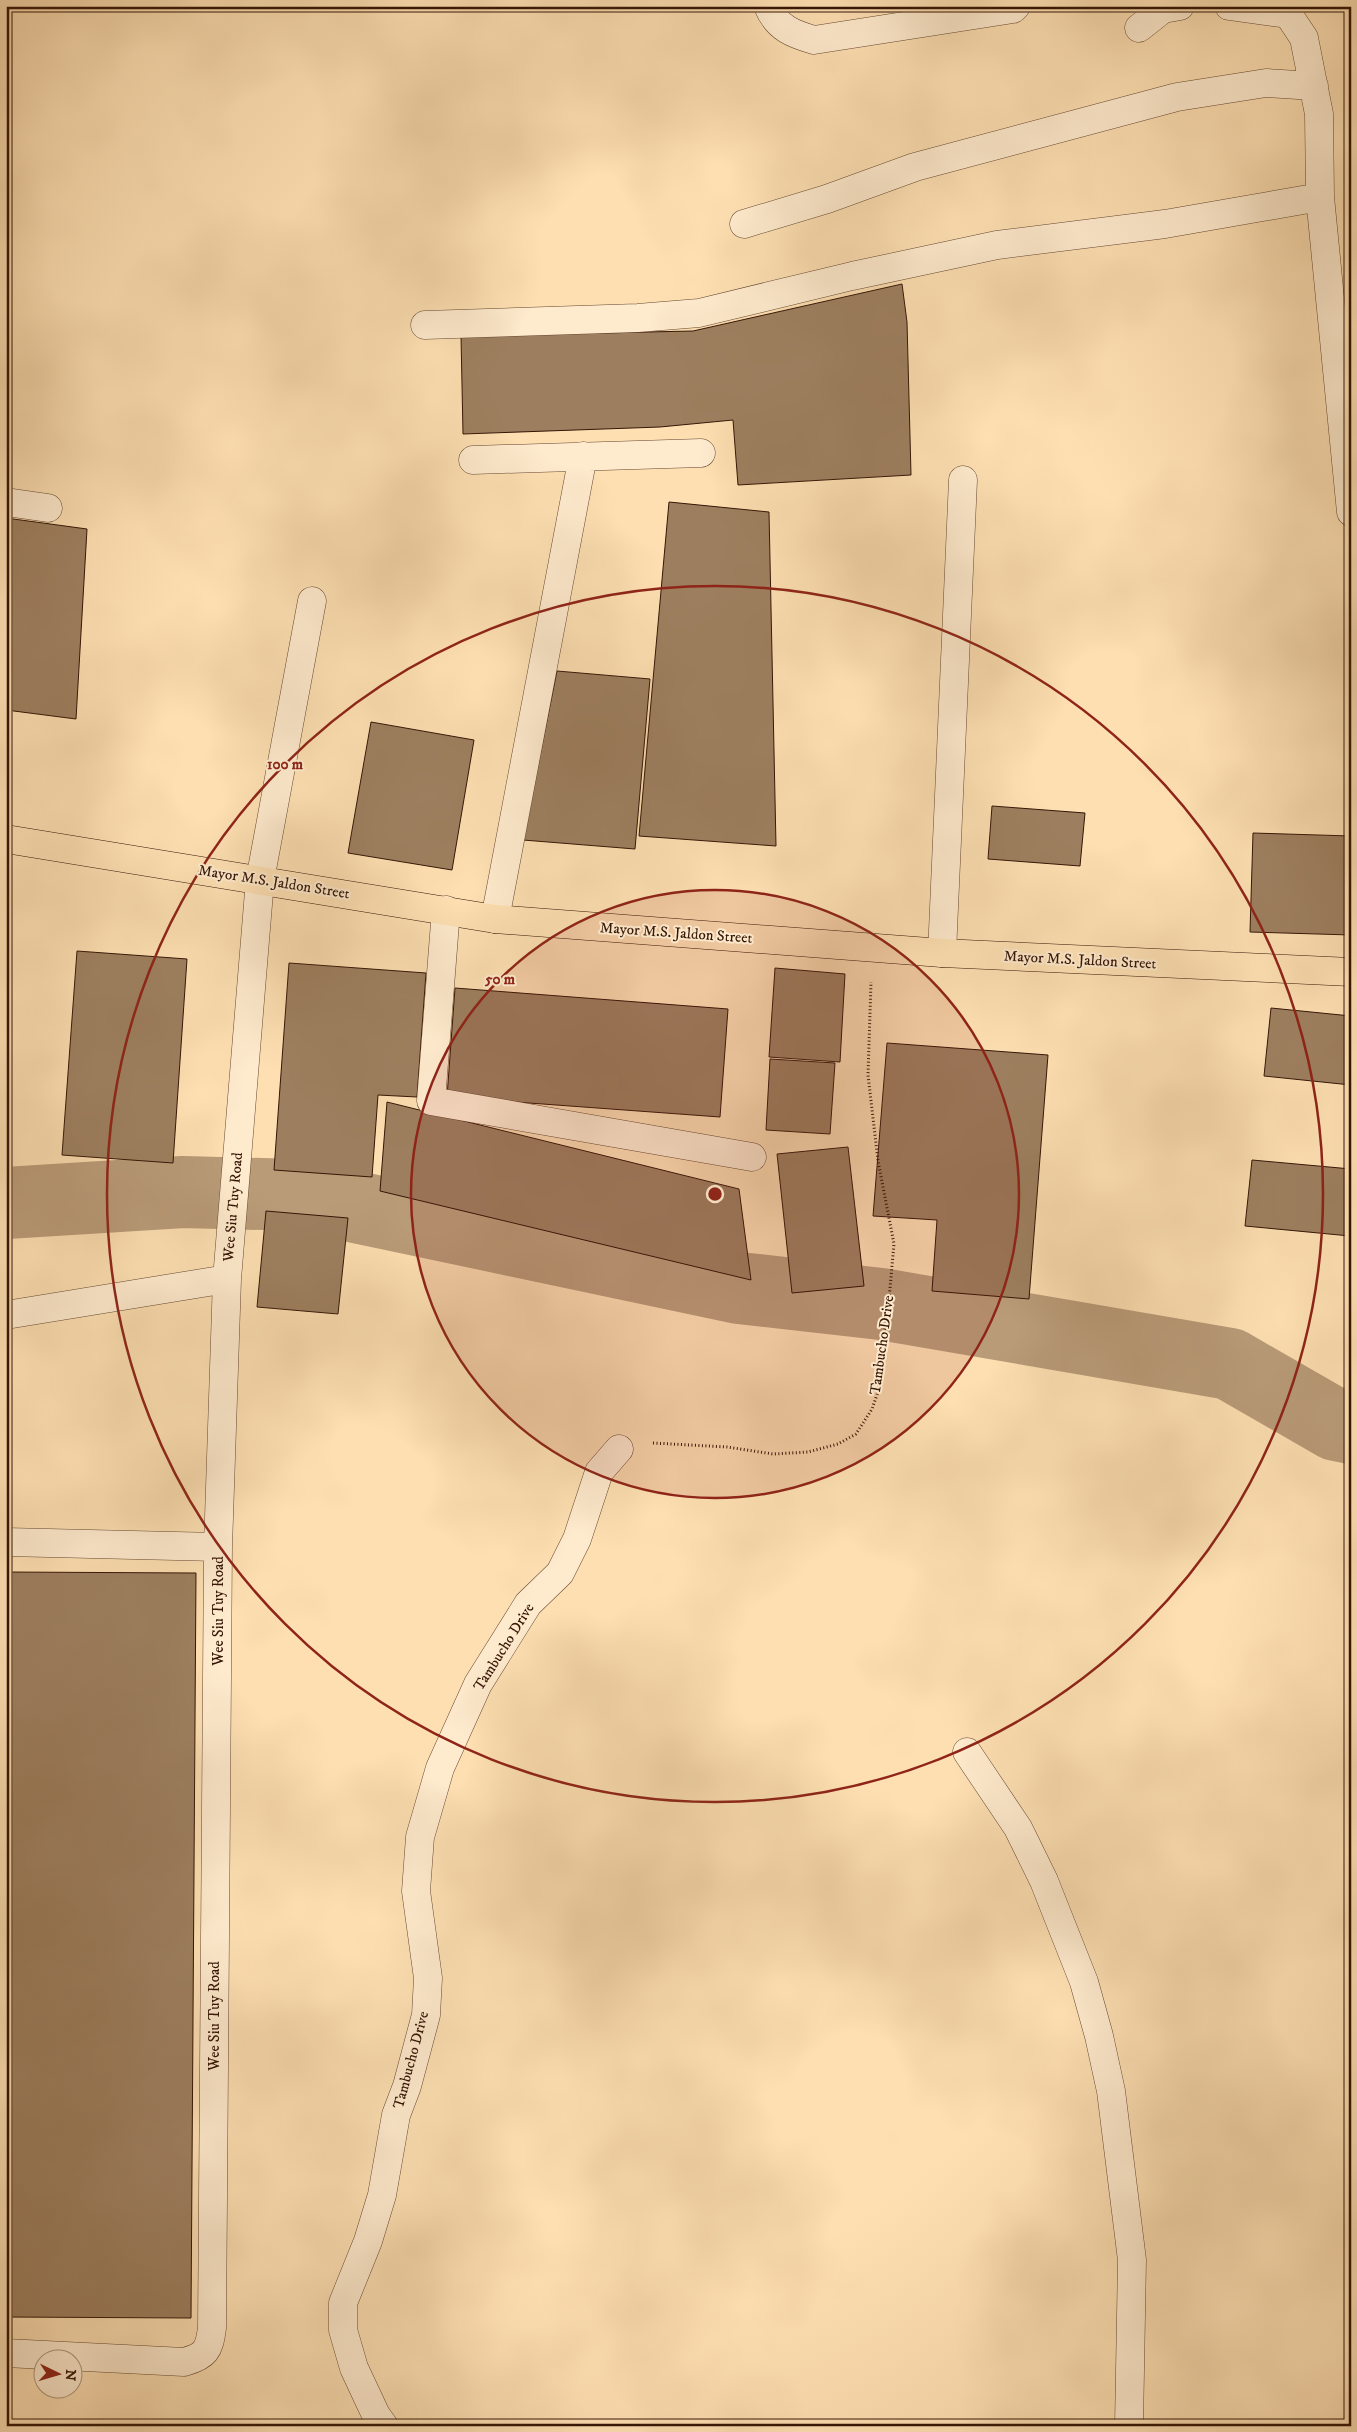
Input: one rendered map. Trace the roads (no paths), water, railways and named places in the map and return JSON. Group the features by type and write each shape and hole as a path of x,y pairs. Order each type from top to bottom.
{"main road":[{"name":"Mayor M.S. Jaldon Street","path":"6,839 494,919 942,953 1351,972"}],"street":[{"path":"768,6 776,22 791,33 814,40 1016,6"},
{"path":"1139,28 1162,10 1180,6"},
{"path":"1229,6 1288,14 1304,38 1319,114 1320,197 1351,512"},
{"path":"744,224 836,196 914,167 1177,97 1266,83 1314,86"},
{"path":"425,325 638,318 699,313 852,276 998,245 1165,224 1320,197"},
{"path":"473,460 701,452"},
{"path":"494,919 583,456"},
{"path":"942,953 963,480"},
{"path":"6,502 48,508"},
{"name":"Wee Siu Tuy Road","path":"6,2353 184,2362 200,2358 210,2344 212,2318 218,1547 227,1279 260,880 312,601"},
{"path":"446,910 431,1101 752,1157"},
{"path":"6,1315 227,1279"},
{"name":"Tambucho Drive","path":"384,2426 376,2416 354,2368 343,2330 343,2303 368,2241 379,2204 396,2115 407,2086 426,2015 428,1978 416,1891 420,1837 440,1768 478,1684 528,1604 560,1573 577,1539 599,1472 619,1450"},
{"path":"6,1542 218,1547"},
{"path":"967,1752 1018,1828 1044,1880 1084,1982 1099,2036 1112,2100 1132,2260 1130,2426"}],"waterway":[{"path":"6,1203 183,1192 299,1195 739,1288 881,1304 1230,1364 1336,1425 1351,1428"}]}
